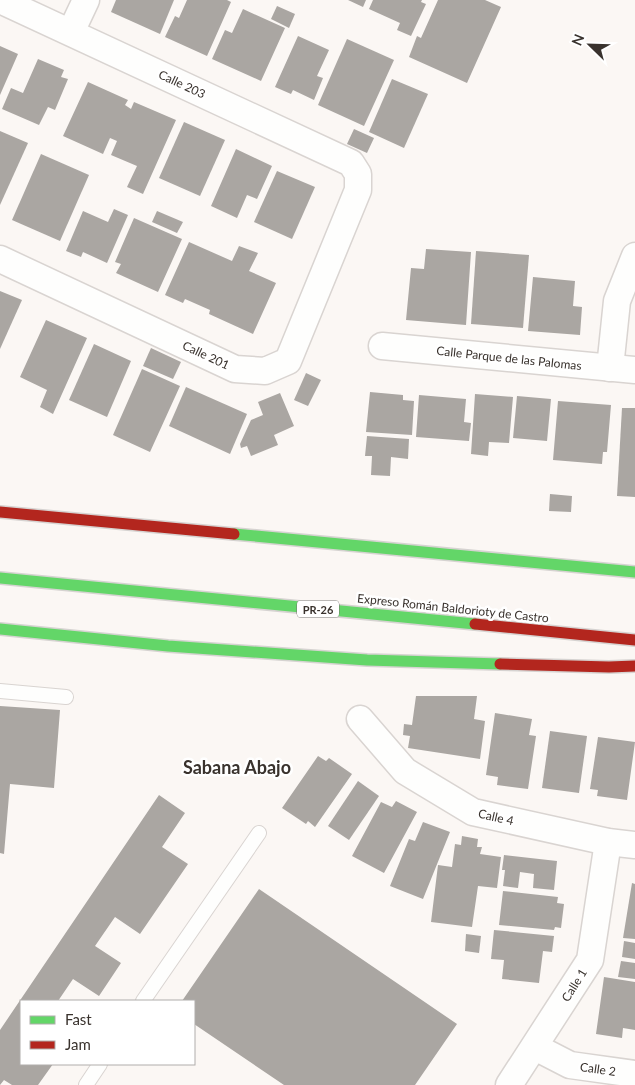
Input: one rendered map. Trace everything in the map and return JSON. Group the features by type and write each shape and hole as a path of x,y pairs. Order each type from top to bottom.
{"highway":[{"path":"0,501 43,517"},
{"path":"0,512 635,572"},
{"name":"Expreso Román Baldorioty de Castro","path":"0,578 635,640"},
{"path":"0,629 168,646 367,660 609,667 635,666"}],"street":[{"name":"Calle 203","path":"0,0 351,163 358,174"},
{"path":"71,32 86,0"},
{"name":"Calle 201","path":"0,259 236,369 264,371 288,361 358,190 358,174"},
{"path":"622,369 617,302 635,256"},
{"name":"Calle Parque de las Palomas","path":"382,346 622,369"},
{"name":"Calle 4","path":"360,718 405,771 473,812 608,842 635,845"},
{"name":"Calle 1","path":"509,1085 590,960 608,842"},
{"name":"Calle 2","path":"535,1047 570,1065 635,1074"}],"lane":[{"path":"0,691 66,697"},
{"path":"144,1000 259,833"},
{"path":"86,1085 99,1065"}],"building":[{"path":"116,0 174,0 160,34 111,12"},
{"path":"187,0 227,0 231,2 207,56 165,37 175,16 179,18"},
{"path":"348,0 366,0 363,7"},
{"path":"373,0 422,0 421,2 426,4 411,36 397,30 400,23 369,9"},
{"path":"438,0 485,0 501,7 467,83 409,57 417,36 421,38"},
{"path":"277,6 295,14 289,28 271,19"},
{"path":"243,9 285,28 261,81 212,59 225,30 232,33"},
{"path":"298,36 329,50 317,76 323,78 314,100 293,90 291,94 275,87"},
{"path":"347,39 394,60 364,126 318,105"},
{"path":"0,46 18,54 0,95"},
{"path":"38,59 64,70 61,77 68,79 55,110 48,107 39,125 2,109 11,88 23,93"},
{"path":"392,79 428,94 404,148 369,132"},
{"path":"88,82 128,100 125,105 131,109 134,102 176,120 143,194 127,187 137,166 111,155 117,141 110,138 103,154 63,136"},
{"path":"184,122 225,140 200,196 159,178"},
{"path":"354,129 374,138 367,153 347,144"},
{"path":"0,131 28,143 0,205"},
{"path":"236,149 272,166 257,199 247,195 237,218 211,206"},
{"path":"41,154 89,175 60,241 12,220"},
{"path":"277,171 315,187 292,239 254,222"},
{"path":"114,209 128,215 107,263 83,252 81,257 66,251 83,211 108,222"},
{"path":"157,211 183,222 177,233 152,222"},
{"path":"134,218 182,239 158,292 116,273 121,264 115,262"},
{"path":"189,242 232,261 239,246 258,253 249,271 276,283 253,334 209,314 210,310 185,299 183,303 165,295"},
{"path":"426,249 471,252 466,325 406,320 411,268 424,269"},
{"path":"476,251 529,255 523,328 471,324"},
{"path":"533,277 575,281 573,306 582,307 580,335 528,331"},
{"path":"0,291 22,300 0,349"},
{"path":"46,320 87,338 53,414 40,407 47,390 20,377"},
{"path":"94,344 131,361 107,417 69,400"},
{"path":"151,348 181,362 173,379 143,366"},
{"path":"142,369 180,386 150,452 113,435"},
{"path":"306,373 321,380 308,406 294,400"},
{"path":"186,387 247,414 230,454 169,426"},
{"path":"370,392 403,395 403,400 414,401 412,435 366,432"},
{"path":"280,393 294,426 274,435 278,445 251,456 247,446 241,448 240,444 251,420 263,415 258,402"},
{"path":"475,394 513,397 509,443 489,442 488,456 471,454"},
{"path":"419,395 466,399 464,422 471,423 469,441 416,437"},
{"path":"517,396 551,399 547,441 513,438"},
{"path":"558,401 611,405 607,452 603,452 602,464 553,460"},
{"path":"622,408 635,408 635,497 617,496"},
{"path":"367,436 409,439 408,459 391,457 390,476 371,475 372,456 365,456"},
{"path":"550,494 572,496 571,512 549,511"},
{"path":"416,696 477,696 474,719 485,721 480,759 408,748 410,736 403,735 404,724 412,725"},
{"path":"0,706 60,710 54,788 10,784 4,854 0,853"},
{"path":"495,713 532,719 529,735 536,736 528,789 497,785 498,777 486,775"},
{"path":"550,731 587,736 579,793 542,788"},
{"path":"598,737 635,742 627,800 597,796 598,790 590,789"},
{"path":"318,756 326,761 329,758 352,774 315,827 308,821 306,824 282,808"},
{"path":"358,781 379,796 349,840 328,826"},
{"path":"159,795 185,813 162,847 188,864 140,934 115,917 95,946 121,963 99,996 73,979 59,1000 20,1000"},
{"path":"396,801 417,812 384,873 352,856 381,802 392,807"},
{"path":"423,822 450,832 423,899 390,886 409,839 415,841"},
{"path":"462,836 478,839 477,847 482,847 480,854 501,857 497,888 478,886 472,927 431,922 438,865 452,867 455,844 461,845"},
{"path":"504,855 557,861 554,890 533,888 534,874 520,872 518,888 503,886 505,870 502,870"},
{"path":"632,883 635,884 635,939 623,938"},
{"path":"259,889 457,1024 415,1085 284,1085 195,1025 195,1000 183,1000"},
{"path":"503,891 558,897 557,903 564,904 561,928 555,927 554,930 499,925"},
{"path":"494,930 554,936 552,952 543,951 539,983 502,979 504,960 491,959"},
{"path":"466,934 481,936 479,953 465,951"},
{"path":"624,941 635,943 635,959 622,957"},
{"path":"621,961 635,963 635,979 618,977"},
{"path":"604,977 635,982 635,1030 623,1028 622,1038 596,1034"},
{"path":"20,1000 20,1065 52,1065 38,1085 12,1085 4,1080 0,1085 0,1030"}],"traffic: fast":[{"path":"234,534 635,572"},
{"path":"0,578 475,624"},
{"path":"0,629 168,646 367,660 500,664"}],"traffic: jam":[{"path":"0,512 234,534"},
{"path":"475,624 635,640"},
{"path":"500,664 635,666"}],"district":[{"name":"Sabana Abajo","path":"237,767"}]}
